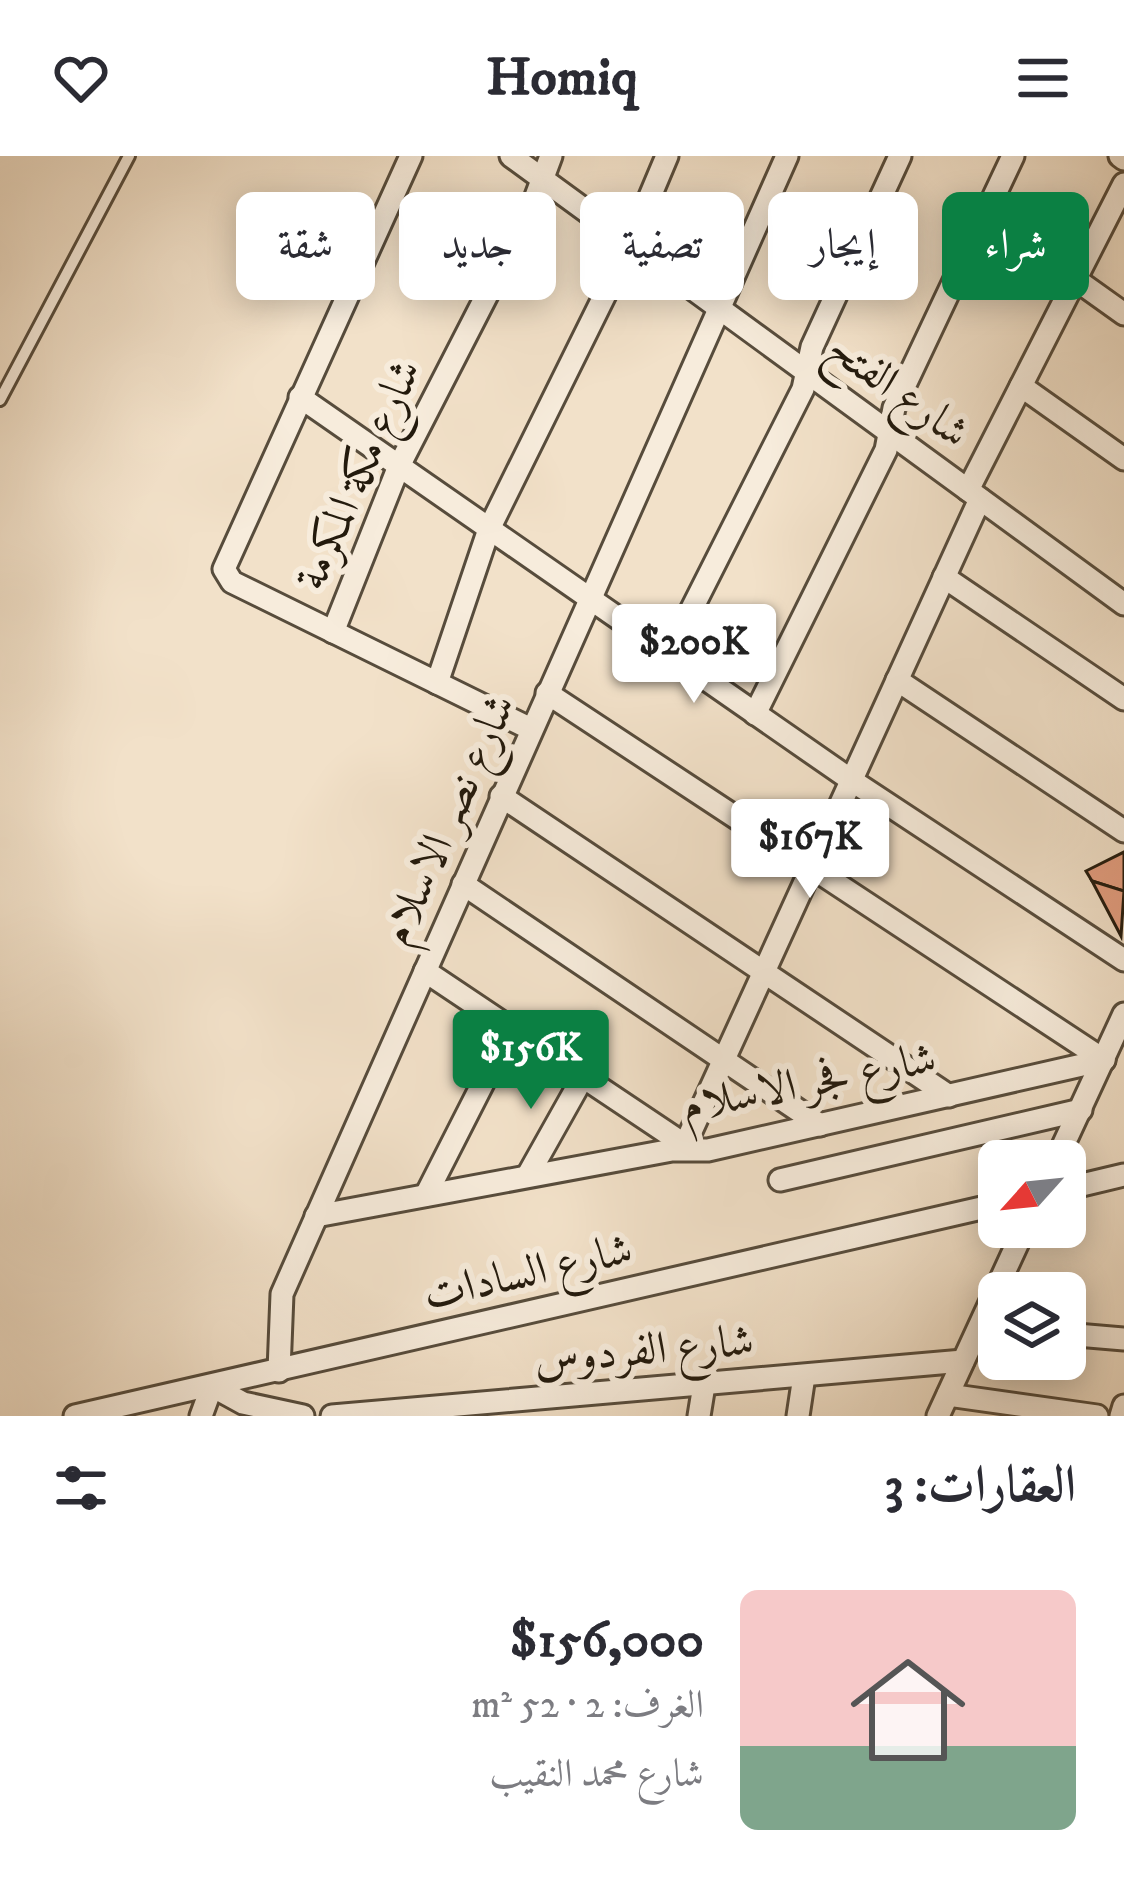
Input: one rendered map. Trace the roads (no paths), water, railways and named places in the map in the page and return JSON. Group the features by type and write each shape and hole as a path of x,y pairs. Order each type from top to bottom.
{"street":[{"path":"411,156 224,569 232,582 531,730"},
{"name":"شارع الفتح","path":"511,156 580,207"},
{"name":"شارع مكة المكرمة","path":"333,632 399,466 544,180 550,156"},
{"path":"652,192 667,156"},
{"name":"شارع نصر الاسلام","path":"279,1371 280,1300 717,307 788,156"},
{"path":"669,654 808,373 812,346 900,156"},
{"path":"755,714 886,450 894,408 1013,156"},
{"path":"1089,252 1124,184"},
{"path":"1089,289 1124,314"},
{"path":"437,683 489,529 602,300"},
{"name":"شارع الفتح","path":"707,300 1124,604"},
{"path":"424,971 684,1147 944,577 1021,386 1064,300"},
{"path":"1021,386 1124,459"},
{"path":"300,397 850,780 1124,960"},
{"path":"944,577 1124,699"},
{"path":"897,680 1124,831"},
{"path":"548,692 1110,1064"},
{"path":"501,796 949,1096"},
{"path":"463,884 820,1125"},
{"path":"1066,1140 1110,1064 1124,1014"},
{"path":"426,1195 511,1028"},
{"name":"شارع فجر الاسلام","path":"316,1216 684,1147 707,1150 1110,1064"},
{"path":"528,1174 583,1077"},
{"path":"780,1180 1081,1110"},
{"path":"1086,1184 1124,1175"},
{"name":"شارع السادات","path":"75,1416 113,1412 978,1209"},
{"path":"1086,1336 1124,1339"},
{"path":"978,1342 963,1361 943,1405 1097,1416"},
{"name":"شارع الفردوس","path":"332,1416 550,1407 704,1385 963,1361"},
{"path":"798,1416 804,1376"},
{"path":"699,1416 704,1385"},
{"path":"201,1416 212,1386 243,1403 303,1416"},
{"path":"1121,1416 1124,1406"}],"lane":[{"path":"0,400 129,156"}]}
